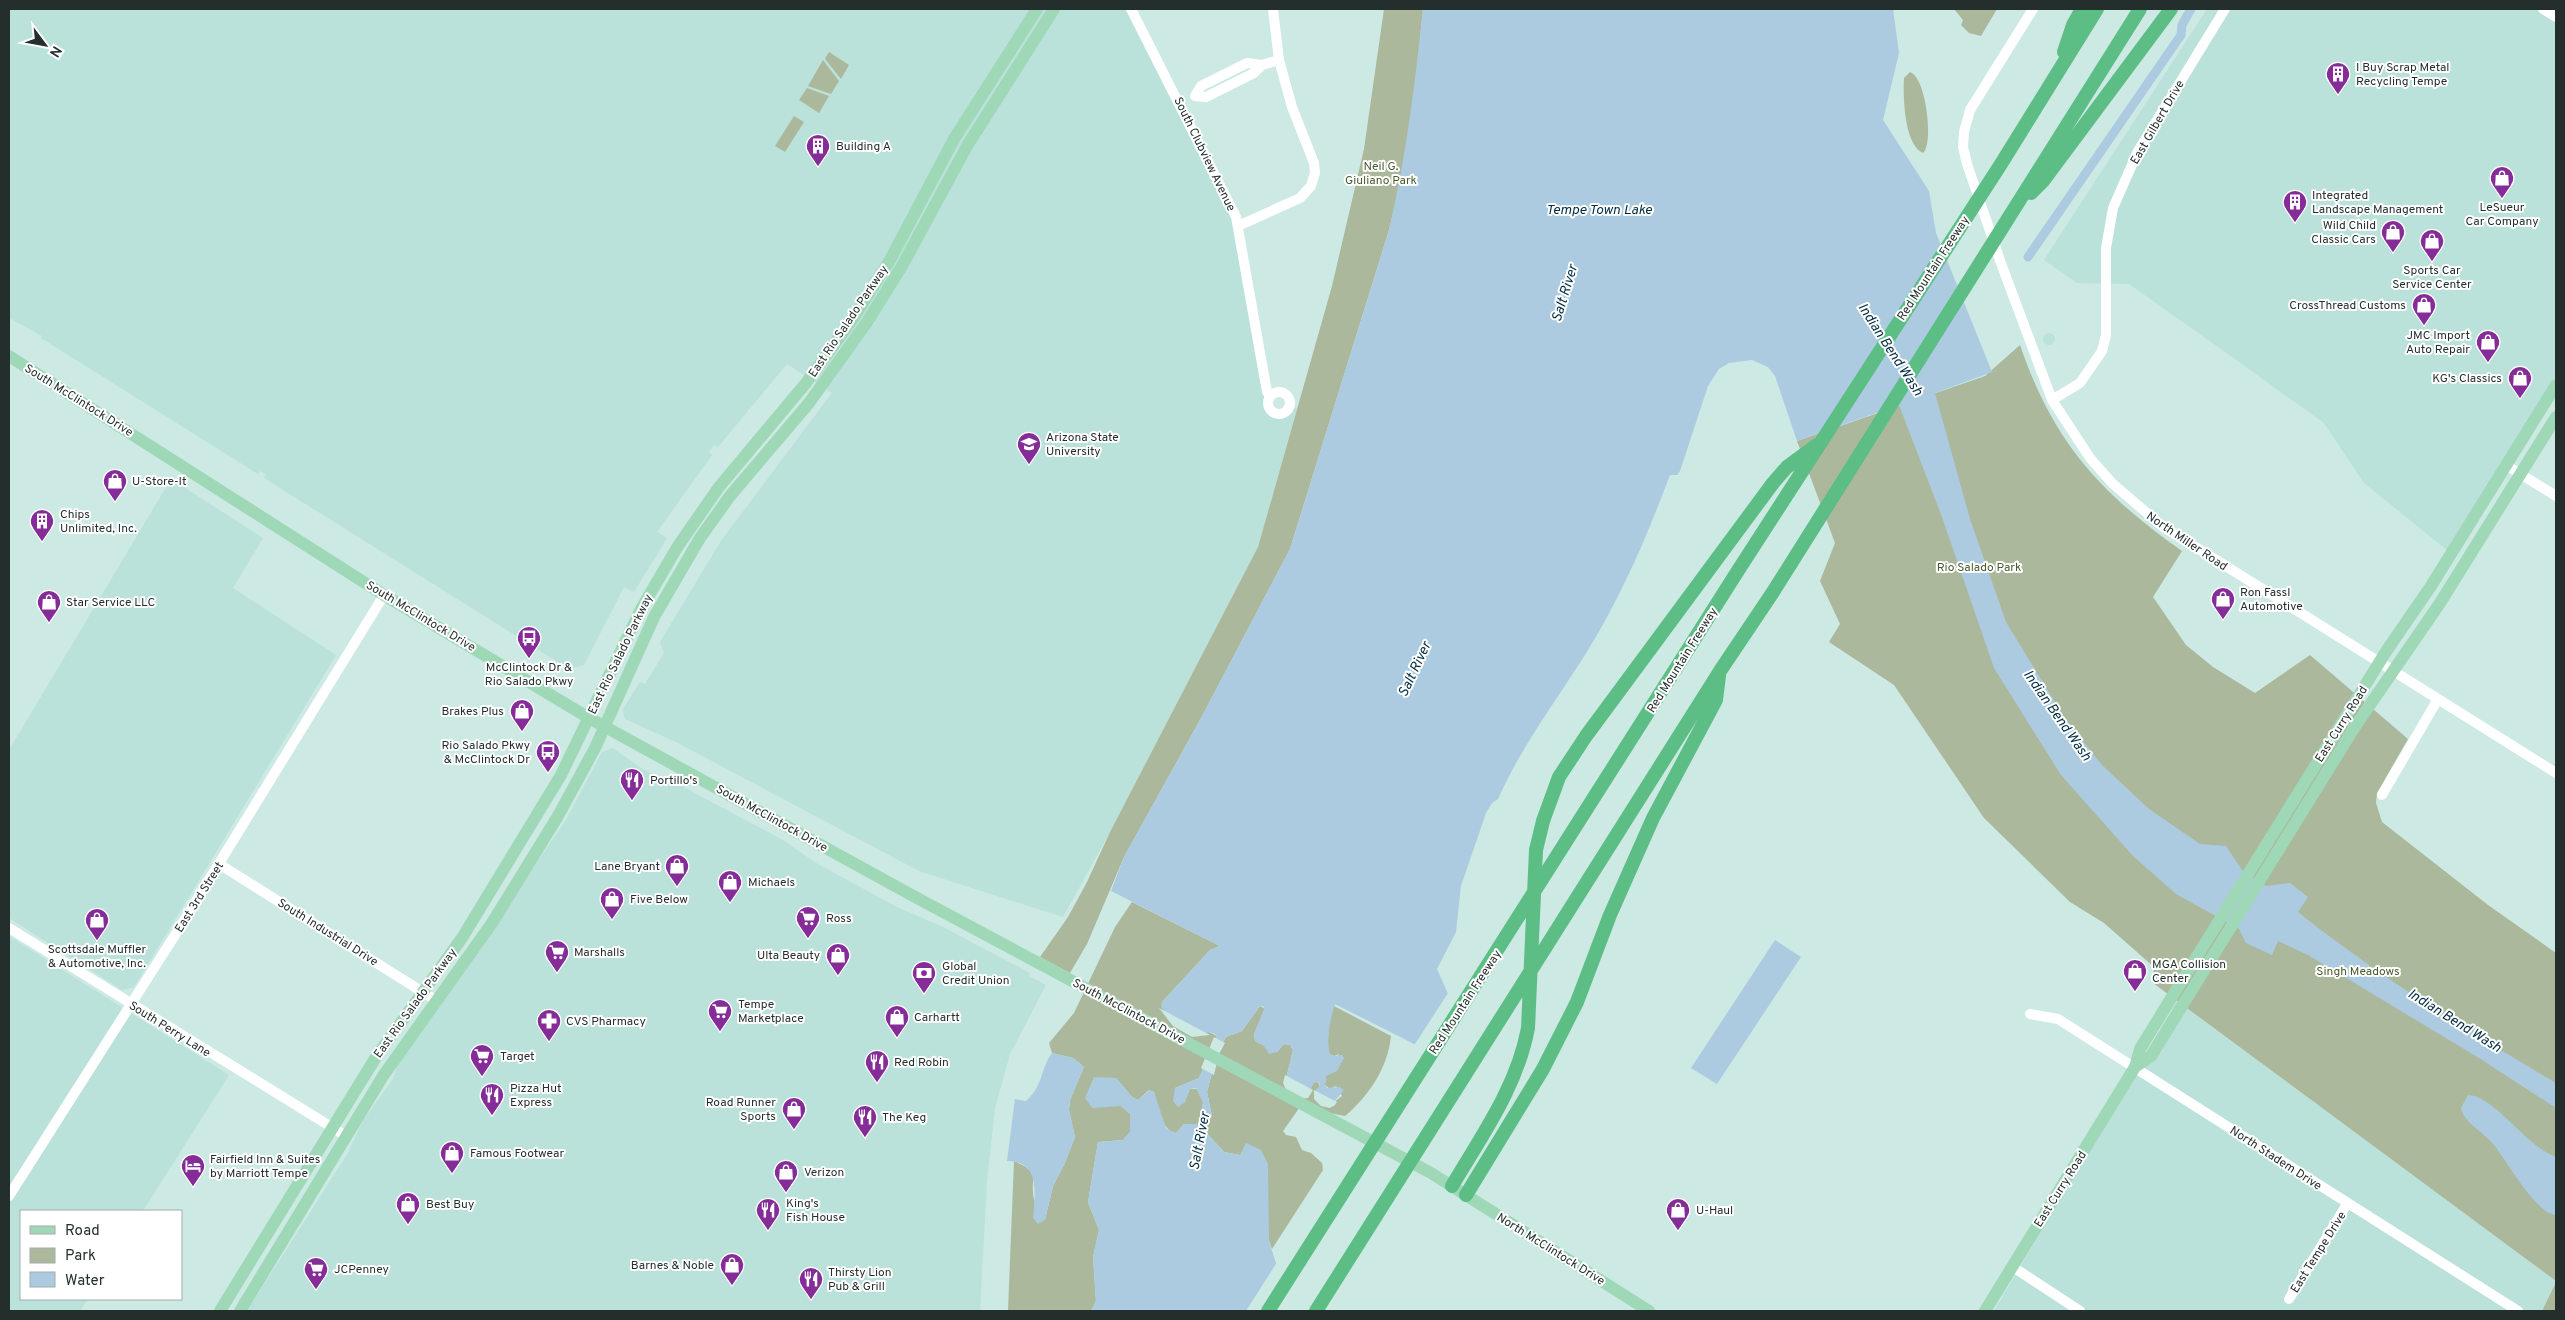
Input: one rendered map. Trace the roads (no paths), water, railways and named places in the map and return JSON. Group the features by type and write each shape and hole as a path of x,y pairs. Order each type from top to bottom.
{"highway":[{"path":"2058,70 2072,25 2082,9"},
{"name":"Red Mountain Freeway","path":"1268,1311 1794,485 2001,164 2097,9"},
{"path":"1316,1311 2140,9"},
{"path":"2012,213 2043,181 2171,9"},
{"path":"1452,1186 1511,1086 1524,1053 1528,1028 1536,850 1543,821 1560,777 1586,736 1787,467 1824,440"},
{"path":"1466,1195 1543,1069 1577,1002 1610,915 1653,818 1716,700 1720,671"}],"main road":[{"name":"East Rio Salado Parkway","path":"220,1311 376,1057 421,992 462,938 562,776 641,608 678,546 719,487 806,383 854,317 890,260 954,139 1037,9"},
{"name":"East Rio Salado Parkway","path":"240,1311 383,1076 492,923 558,816 605,726 654,617 696,546 730,496 809,403 867,322 902,266 966,146 1054,9"},
{"name":"South McClintock Drive","path":"9,356 384,595 589,718 1452,1186"},
{"name":"East Curry Road","path":"2258,871 2379,663 2556,385"},
{"name":"East Curry Road","path":"1985,1311 2135,1067 2140,1049 2354,728 2440,603 2556,417"},
{"name":"North McClintock Drive","path":"1452,1186 1649,1311"}],"street":[{"name":"South Clubview Avenue","path":"1131,9 1238,226 1267,392 1270,396"},
{"path":"1238,226 1300,198 1309,190 1315,177 1314,163 1292,107 1279,60 1273,9"},
{"name":"North Miller Road","path":"2033,9 1970,110 1965,122 1963,146 2002,266 2052,400 2090,458 2141,510 2200,552 2556,774"},
{"name":"East Gilbert Drive","path":"2052,400 2080,383 2102,351 2106,335 2106,248 2113,208 2138,151 2225,9"},
{"path":"2543,9 2556,17"},
{"path":"1179,104 1196,96 1206,97 1254,73 1262,65 1279,60"},
{"path":"2506,465 2556,496"},
{"name":"East 3rd Street","path":"9,1196 219,864 384,595"},
{"path":"2382,795 2438,699"},
{"name":"South Industrial Drive","path":"219,864 437,1001"},
{"name":"South Perry Lane","path":"9,928 346,1136"},
{"name":"North Stadem Drive","path":"2030,1014 2058,1019 2518,1311"},
{"name":"East Tempe Drive","path":"2289,1299 2347,1204"},
{"path":"2013,1267 2080,1311"}],"water":[{"name":"Tempe Town Lake","path":"1423,9 1893,9 1899,53 1883,120 1929,191 1936,233 1992,372 1935,393 1970,519 2006,622 2064,717 2102,765 2149,809 2200,844 2226,846 2242,870 2266,886 2290,883 2308,897 2298,912 2328,936 2424,1002 2556,1083 2556,1108 2479,1058 2308,955 2278,941 2272,955 2246,943 2239,929 2176,894 2133,856 2061,775 1994,668 1942,517 1899,405 1797,441 1775,376 1768,367 1752,360 1729,363 1719,369 1708,386 1680,471 1677,475 1670,475 1643,543 1612,608 1588,650 1529,741 1498,799 1492,803 1486,813 1461,886 1456,932 1437,969 1449,996 1418,1046 1335,1004 1329,1029 1328,1042 1330,1054 1334,1056 1342,1055 1344,1058 1337,1071 1326,1076 1325,1085 1327,1088 1340,1087 1344,1090 1333,1103 1316,1098 1316,1090 1320,1086 1319,1082 1314,1083 1306,1097 1285,1083 1293,1050 1290,1045 1284,1044 1277,1052 1269,1054 1263,1045 1255,1041 1254,1034 1264,1009 1263,1006 1260,1006 1242,1031 1226,1037 1217,1053 1207,1092 1212,1116 1202,1128 1224,1152 1240,1155 1246,1143 1261,1150 1268,1164 1269,1241 1288,1301 1286,1311 1091,1311 1096,1301 1093,1257 1099,1230 1088,1202 1098,1142 1123,1140 1130,1132 1130,1114 1121,1106 1092,1108 1085,1098 1094,1077 1116,1078 1132,1097 1138,1100 1150,1090 1154,1092 1166,1128 1176,1133 1184,1124 1199,1124 1203,1103 1196,1088 1190,1089 1184,1103 1178,1107 1173,1101 1175,1088 1199,1078 1217,1036 1211,1033 1194,1034 1186,1031 1174,1022 1161,1007 1162,1002 1210,950 1220,946 1111,891 1124,857 1200,720 1290,549 1389,230 1409,120"},
{"path":"1775,940 1801,957 1717,1084 1691,1068"},
{"path":"1052,1053 1073,1058 1084,1067 1070,1100 1069,1110 1075,1137 1053,1186 1045,1220 1038,1224 1033,1218 1035,1190 1031,1173 1026,1167 1018,1163 1007,1161 1015,1099 1026,1101 1032,1095"},
{"path":"2468,1095 2478,1097 2489,1104 2533,1143 2556,1157 2556,1215 2548,1212 2531,1197 2494,1145 2466,1118 2461,1108"}],"waterway":[{"path":"2028,257 2181,35 2182,25 2191,9"}],"place":[{"name":"I Buy Scrap Metal Recycling Tempe","path":"2338,95"},
{"name":"Building A","path":"818,167"},
{"name":"LeSueur Car Company","path":"2502,199"},
{"name":"Integrated Landscape Management","path":"2295,223"},
{"name":"Wild Child Classic Cars","path":"2393,253"},
{"name":"Sports Car Service Center","path":"2432,262"},
{"name":"CrossThread Customs","path":"2424,326"},
{"name":"JMC Import Auto Repair","path":"2488,363"},
{"name":"KG's Classics","path":"2520,399"},
{"name":"Arizona State University","path":"1029,465"},
{"name":"U-Store-It","path":"115,502"},
{"name":"Chips Unlimited, Inc.","path":"42,542"},
{"name":"Ron Fassl Automotive","path":"2223,620"},
{"name":"Star Service LLC","path":"49,623"},
{"name":"McClintock Dr & Rio Salado Pkwy","path":"529,659"},
{"name":"Brakes Plus","path":"522,732"},
{"name":"Rio Salado Pkwy & McClintock Dr","path":"548,773"},
{"name":"Portillo's","path":"632,801"},
{"name":"Lane Bryant","path":"677,887"},
{"name":"Michaels","path":"730,903"},
{"name":"Five Below","path":"612,920"},
{"name":"Ross","path":"808,939"},
{"name":"Scottsdale Muffler & Automotive, Inc.","path":"97,941"},
{"name":"Marshalls","path":"557,973"},
{"name":"Ulta Beauty","path":"838,976"},
{"name":"MGA Collision Center","path":"2135,992"},
{"name":"Global Credit Union","path":"924,994"},
{"name":"Tempe Marketplace","path":"720,1032"},
{"name":"Carhartt","path":"897,1038"},
{"name":"CVS Pharmacy","path":"549,1042"},
{"name":"Target","path":"482,1077"},
{"name":"Red Robin","path":"877,1083"},
{"name":"Pizza Hut Express","path":"492,1116"},
{"name":"Road Runner Sports","path":"794,1130"},
{"name":"The Keg","path":"865,1138"},
{"name":"Famous Footwear","path":"452,1174"},
{"name":"Fairfield Inn & Suites by Marriott Tempe","path":"193,1187"},
{"name":"Verizon","path":"786,1193"},
{"name":"Best Buy","path":"408,1225"},
{"name":"King's Fish House","path":"768,1231"},
{"name":"U-Haul","path":"1678,1231"},
{"name":"Barnes & Noble","path":"732,1286"},
{"name":"JCPenney","path":"316,1290"},
{"name":"Thirsty Lion Pub & Grill","path":"811,1300"}],"park label":[{"name":"Neil G. Giuliano Park","path":"1381,173"},
{"name":"Rio Salado Park","path":"1979,567"},
{"name":"Singh Meadows","path":"2358,971"}],"water label":[{"name":"Salt River","path":"1564,293"},
{"name":"Indian Bend Wash","path":"1891,349"},
{"name":"Salt River","path":"1414,669"},
{"name":"Indian Bend Wash","path":"2058,715"},
{"name":"Indian Bend Wash","path":"2455,1020"},
{"name":"Salt River","path":"1199,1141"}]}
